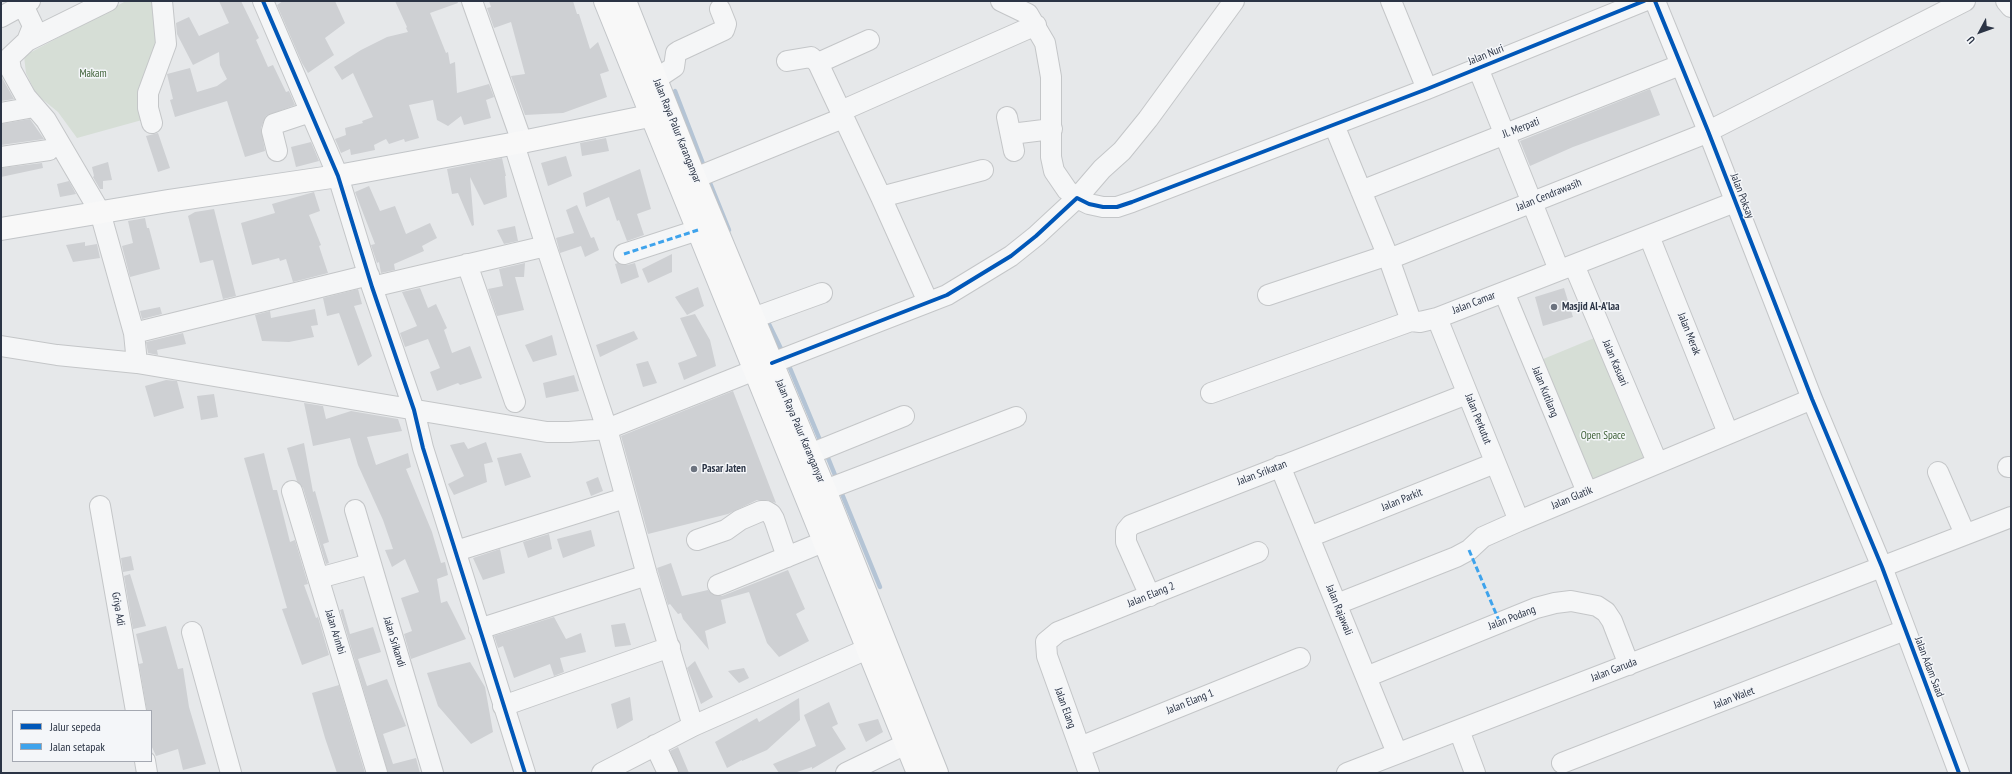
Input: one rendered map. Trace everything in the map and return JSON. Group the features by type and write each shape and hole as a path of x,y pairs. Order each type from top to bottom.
{"main road":[{"name":"Jalan Raya Palur Karanganyar","path":"605,1 660,114 698,230 754,318"},
{"name":"Jalan Raya Palur Karanganyar","path":"625,1 656,79 660,114 704,174 754,318 819,450 835,486 834,538"},
{"path":"1,229 100,212 338,176 518,143 660,114"},
{"name":"Jalan Raya Palur Karanganyar","path":"775,362 834,538 876,645 937,773"},
{"name":"Jalan Raya Palur Karanganyar","path":"876,645 906,744 918,773"}],"street":[{"path":"108,1 27,41 13,53 9,58 9,63 15,80 34,107 46,120 100,212 134,333 137,363"},
{"path":"152,122 148,108 148,93 166,44 162,1"},
{"path":"263,1 338,176 414,410 423,448 525,773"},
{"path":"472,1 518,143 546,246 607,429 647,575 693,726"},
{"path":"1,346 57,355 137,363 547,432 607,429 947,294 1011,256 1036,236 1077,198 1102,169 1122,151 1148,119 1234,1"},
{"path":"1391,1 1427,89"},
{"name":"Jalan Nuri","path":"1077,198 1089,204 1103,207 1117,207 1427,89 1644,1"},
{"name":"Jalan Poksay","path":"1655,1 1708,131 1812,399 1882,567"},
{"name":"Jalan Cendrawasih","path":"1268,296 1388,257 1532,202 1708,131 1965,1"},
{"path":"2006,1 2011,7"},
{"path":"1,17 25,2 33,26 27,41"},
{"path":"1013,3 1028,14 1036,25 1045,43 1051,77 1051,157 1054,171 1067,190 1077,198"},
{"path":"656,79 674,67 676,53 724,30 726,24 720,9"},
{"path":"704,174 842,114 1036,25"},
{"path":"818,63 869,40"},
{"path":"787,61 811,57 818,63 881,197 928,302"},
{"name":"Jl. Merpati","path":"1361,191 1680,65"},
{"name":"Jalan Kasuari","path":"1478,68 1506,134 1532,202 1566,268 1657,462"},
{"path":"1,113 34,107"},
{"path":"277,151 272,131 274,124 310,112"},
{"path":"1334,125 1388,257 1411,321"},
{"path":"1011,134 1052,129"},
{"path":"1,158 49,150"},
{"path":"881,197 983,170"},
{"name":"Jalan Camar","path":"1211,393 1411,321 1420,322 1436,318 1735,202"},
{"path":"624,254 698,230"},
{"name":"Jalan Merak","path":"1649,236 1728,433"},
{"path":"134,333 371,281 467,264 546,246"},
{"path":"467,264 515,402"},
{"name":"Jalan Kutilang","path":"1504,292 1586,492"},
{"path":"754,318 822,293"},
{"name":"Jalan Perkutut","path":"1436,318 1519,521"},
{"name":"Jalan Srikatan","path":"1150,596 1126,542 1125,536 1128,527 1135,522 1467,394"},
{"name":"Jalan Glatik","path":"1337,604 1456,558 1469,550 1483,537 1657,462 1812,399"},
{"path":"819,450 904,416"},
{"path":"835,486 1016,418"},
{"name":"Jalan Parkit","path":"1309,537 1495,463"},
{"name":"Jalan Rajawali","path":"1280,466 1397,753"},
{"path":"1938,472 1965,534"},
{"name":"Jalan Arimbi","path":"292,491 377,773"},
{"path":"456,551 625,498"},
{"name":"Griya Adi","path":"100,506 136,710"},
{"name":"Jalan Srikandi","path":"355,510 433,773"},
{"path":"698,540 726,530 740,520 761,511 771,514 774,519 787,556"},
{"name":"Jalan Garuda","path":"1347,773 2011,517"},
{"path":"718,585 834,538"},
{"name":"Jalan Elang 2","path":"1046,642 1058,632 1258,552"},
{"path":"319,578 370,564"},
{"name":"Jalan Adam Saad","path":"1882,567 1959,773"},
{"path":"479,629 647,575"},
{"name":"Jalan Podang","path":"1366,677 1536,608 1571,601 1596,606 1606,612 1612,620 1629,664"},
{"name":"Jalan Walet","path":"1562,763 1905,630"},
{"path":"192,632 231,773"},
{"name":"Jalan Elang","path":"1046,642 1047,656 1089,773"},
{"path":"602,773 693,726 876,645"},
{"path":"503,706 670,647"},
{"name":"Jalan Elang 1","path":"1080,747 1300,658"},
{"path":"1459,730 1475,773"},
{"path":"846,773 906,744"},
{"path":"655,745 668,773"},
{"path":"145,762 147,773"}],"green space":[{"name":"Makam","path":"126,1 155,1 157,34 150,64 142,120 77,138 58,112 36,94 26,73 24,56"},
{"name":"Open Space","path":"1599,336 1648,457 1585,482 1536,362"}],"building":[{"path":"219,1 241,1 259,38 256,40 268,67 273,65 286,92 289,91 295,105 266,116 261,128 265,151 245,157 227,101 175,117 170,100 173,99 167,74 190,68 197,92 217,86 227,79 220,65 219,52 193,65 177,34 176,23 189,17 199,36 229,23"},
{"path":"283,1 335,1 345,23 325,38 334,55 308,73 302,63 277,5"},
{"path":"395,1 457,1 458,3 430,13 446,53 448,52 450,64 455,62 457,93 489,84 494,97 486,100 491,118 464,125 461,116 448,126 437,120 433,100 409,105 419,138 405,142 404,139 389,144 386,139 374,145 375,150 351,155 350,149 341,153 335,139 346,135 345,128 363,123 362,121 373,117 353,73 342,80 334,67 361,50 387,37 408,32"},
{"path":"489,1 573,1 577,14 579,14 590,49 598,42 609,71 600,74 607,97 563,113 525,115 511,76 525,74 511,22 494,28 487,8 491,7"},
{"path":"1,76 14,99 1,101"},
{"path":"1650,89 1660,115 1573,147 1530,166 1520,141"},
{"path":"30,119 44,139 1,145 1,124"},
{"path":"158,133 170,168 158,172 146,136"},
{"path":"606,138 609,151 582,156 580,143"},
{"path":"311,142 319,161 296,167 291,147"},
{"path":"566,156 572,176 548,186 541,163"},
{"path":"502,158 506,176 507,197 484,205 470,177 474,225 472,226 458,193 452,194 447,169"},
{"path":"108,162 112,180 103,181 103,189 100,189 93,177 92,167"},
{"path":"42,163 43,168 1,177 1,168"},
{"path":"640,169 651,209 637,214 644,235 627,241 619,220 617,221 609,197 586,207 583,193"},
{"path":"69,181 76,194 60,197 57,184"},
{"path":"369,186 380,211 395,206 406,234 430,223 437,238 422,246 424,251 394,264 395,270 381,273 379,262 377,263 371,245 375,244 355,192"},
{"path":"314,192 320,211 309,215 321,245 319,246 328,273 293,282 286,259 280,261 279,258 252,265 241,223 275,213 272,204"},
{"path":"577,205 591,238 594,237 599,250 585,257 581,246 560,253 556,238 574,233 566,210"},
{"path":"214,209 236,296 223,299 213,260 200,263 188,216 195,212"},
{"path":"145,218 160,269 130,277 122,246 133,243 128,221"},
{"path":"515,226 518,241 504,244 497,230"},
{"path":"85,242 85,246 97,244 100,258 73,262 66,245"},
{"path":"672,254 672,272 648,283 642,269"},
{"path":"525,263 524,277 515,277 524,310 497,316 488,289 503,286 499,269"},
{"path":"618,263 627,265 635,263 639,277 621,284 615,264"},
{"path":"698,287 704,306 687,315 675,297"},
{"path":"420,288 428,308 436,304 447,328 444,330 452,353 470,346 482,378 460,385 458,383 437,391 430,372 440,368 428,339 405,347 400,333 417,326 402,292"},
{"name":"Masjid Al-A'laa","path":"1564,288 1573,317 1543,326 1535,297"},
{"path":"358,289 362,304 354,306 372,356 358,366 339,313 327,316 323,298"},
{"path":"160,307 162,314 142,319 140,311"},
{"path":"315,309 318,325 311,326 314,337 289,342 262,341 255,315 270,311 271,318"},
{"path":"695,314 710,340 716,366 684,380 678,363 697,356 680,318"},
{"path":"634,331 638,339 600,357 596,345"},
{"path":"183,333 186,344 157,350 158,355 148,353 146,342"},
{"path":"552,335 557,355 533,362 525,345"},
{"path":"648,361 657,383 643,387 636,364"},
{"path":"574,375 579,391 546,398 543,383"},
{"path":"166,380 177,381 184,408 154,417 145,386"},
{"name":"Pasar Jaten","path":"733,391 776,503 766,500 757,500 728,514 648,534 621,436"},
{"path":"214,394 218,417 201,420 197,396"},
{"path":"304,403 323,406 326,419 351,411 398,419 402,431 367,437 376,465 408,453 411,467 406,469 432,532 441,563 445,562 448,575 437,579 441,603 447,601 466,639 411,659 404,634 412,631 401,598 419,592 405,559 392,567 385,550 393,549 383,520 358,465 350,438 313,446"},
{"path":"464,442 468,449 486,442 493,462 484,464 487,482 454,495 448,484 464,476 450,445"},
{"path":"304,443 313,492 315,491 329,542 323,544 329,563 326,564 303,488 297,481 287,448"},
{"path":"264,453 273,490 277,490 290,542 295,540 308,584 304,585 316,618 318,617 329,655 302,665 282,609 287,608 244,458"},
{"path":"521,453 531,477 505,486 497,458"},
{"path":"598,477 603,491 591,496 586,482"},
{"path":"591,530 595,546 563,558 557,539"},
{"path":"549,534 552,549 528,558 523,542"},
{"path":"500,549 505,573 483,580 473,558"},
{"path":"131,556 134,570 123,572 121,558"},
{"path":"671,563 682,596 708,590 716,596 722,596 788,570 805,609 796,614 809,641 779,657 767,643 749,592 721,600 726,623 705,631 709,650 683,619 681,613 678,614 670,604 668,605 657,568"},
{"path":"130,574 146,626 133,629 124,576"},
{"path":"343,609 350,634 373,627 381,652 358,659 367,686 387,679 406,726 383,734 393,764 416,758 420,773 388,773 340,610"},
{"path":"554,617 566,639 581,633 586,652 560,658 564,672 554,676 550,664 514,678 503,646 498,648 494,636"},
{"path":"625,623 631,645 615,647 611,625"},
{"path":"166,626 178,669 183,668 189,707 206,764 183,770 178,749 156,756 152,747 152,710 147,710 139,664 143,663 136,634"},
{"path":"695,661 713,697 701,704 687,668"},
{"path":"470,662 485,687 493,732 471,744 438,706 427,673"},
{"path":"744,668 749,678 739,683 728,671"},
{"path":"339,685 365,773 337,773 325,738 312,693"},
{"path":"630,697 633,720 617,729 611,704"},
{"path":"799,698 800,720 767,750 727,768 715,742 757,718 759,722"},
{"path":"829,702 838,724 832,727 846,749 812,769 812,767 794,773 779,773 773,764 816,746 804,715"},
{"path":"878,719 883,732 866,742 858,724"},
{"path":"678,747 689,773 679,773 670,751"}],"waterway":[{"path":"675,91 705,169"},
{"path":"708,178 729,230"},
{"path":"766,318 783,353"},
{"path":"787,361 822,445"},
{"path":"826,453 837,480"},
{"path":"840,489 880,587"}],"marked path":[{"path":"624,254 698,230"},
{"path":"1469,550 1500,623"}],"cycle path":[{"path":"263,1 338,176 372,287 414,410 423,448 525,773"},
{"path":"772,363 947,295 1011,256 1036,236 1077,198 1089,204 1103,207 1117,207 1132,202 1427,89 1644,1"},
{"path":"1655,1 1708,131 1812,399 1882,567 1959,773"}],"place":[{"name":"Masjid Al-A'laa","path":"1554,307"},
{"name":"Pasar Jaten","path":"694,469"}]}
